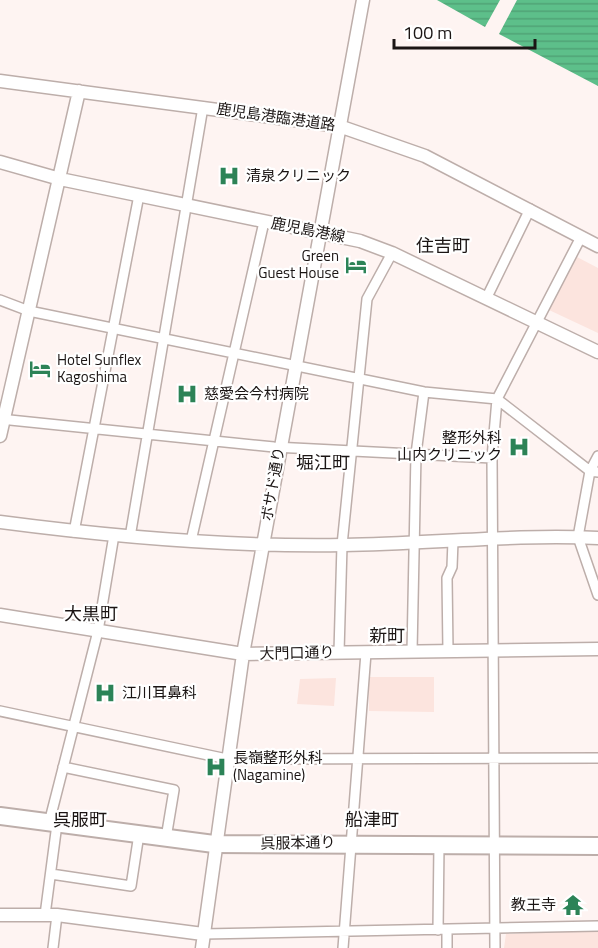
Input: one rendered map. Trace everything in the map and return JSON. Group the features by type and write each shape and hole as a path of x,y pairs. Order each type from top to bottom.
{"highway":[{"name":"呉服本通り","path":"0,816 214,844 598,846"}],"street":[{"name":"ボサド通り","path":"202,948 214,844 243,654 279,447 363,0"},
{"name":"鹿児島港臨港道路","path":"0,81 339,126 403,146 530,209 598,246"},
{"path":"0,435 79,91"},
{"path":"130,537 203,107"},
{"name":"鹿児島港線","path":"0,162 60,179 360,241 392,253 598,352"},
{"path":"74,532 139,195"},
{"path":"486,299 530,209"},
{"path":"191,541 264,222"},
{"path":"495,948 492,458 497,399 581,237"},
{"path":"339,652 342,545 367,299 392,253"},
{"path":"0,300 29,311 233,354 424,392 497,399 594,472"},
{"path":"412,652 416,454 424,392"},
{"path":"2,420 279,447 492,458"},
{"path":"598,456 578,537 598,595"},
{"path":"0,522 114,536 262,544 342,545 494,539 598,538"},
{"path":"53,948 51,874 53,823 63,767 98,631 114,536"},
{"path":"448,651 447,578 452,567 453,541"},
{"name":"大門口通り","path":"0,615 243,654 598,649"},
{"path":"343,948 366,653"},
{"path":"0,711 227,759 598,758"},
{"path":"63,767 174,790 166,838"},
{"path":"51,874 131,886 139,834"},
{"path":"439,844 443,930 447,948"},
{"path":"0,915 51,915 203,934 598,926"}],"shaded area":[{"path":"437,0 500,0 485,27"},
{"path":"517,0 598,0 598,86 499,34"},
{"path":"577,257 598,268 598,333 549,310"},
{"path":"369,677 434,677 434,712 369,711"},
{"path":"336,678 334,706 297,704 300,679"},
{"path":"598,931 598,948 504,948 506,934"}],"place":[{"name":"清泉クリニック","path":"229,176"},
{"name":"Green Guest House","path":"356,265"},
{"name":"Hotel Sunflex Kagoshima","path":"40,369"},
{"name":"慈愛会今村病院","path":"187,394"},
{"name":"整形外科 山内クリニック","path":"519,447"},
{"name":"江川耳鼻科","path":"105,693"},
{"name":"長嶺整形外科 (Nagamine)","path":"216,767"},
{"name":"教王寺","path":"573,905"}],"district":[{"name":"住吉町","path":"443,246"},
{"name":"堀江町","path":"323,463"},
{"name":"大黒町","path":"91,614"},
{"name":"新町","path":"387,636"},
{"name":"呉服町","path":"80,820"},
{"name":"船津町","path":"372,820"}]}
